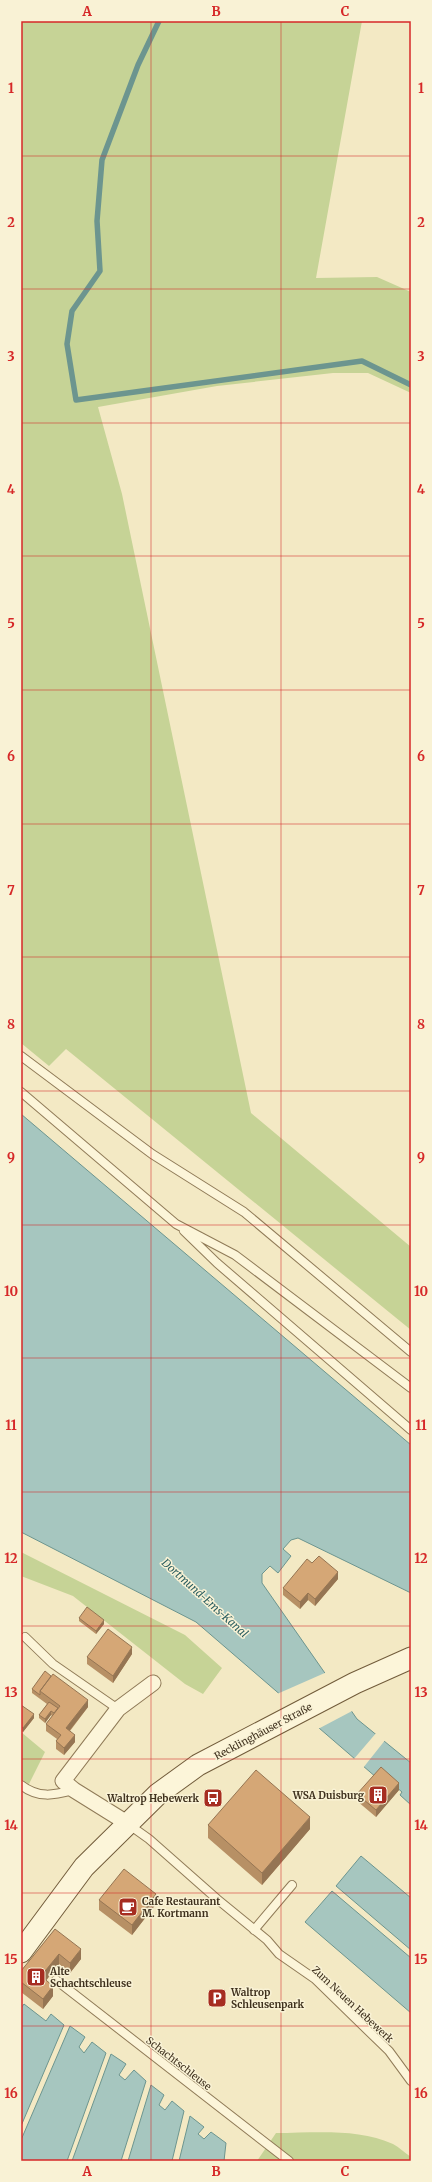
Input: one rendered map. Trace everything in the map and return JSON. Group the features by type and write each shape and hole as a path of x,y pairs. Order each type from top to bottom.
{"main road":[{"name":"Recklinghäuser Straße","path":"21,1952 84,1867 158,1794 198,1764 355,1683 411,1658"}],"street":[{"path":"127,1823 74,1790 63,1781 118,1709 153,1683"}],"lane":[{"path":"21,1056 152,1154 244,1212 411,1352"},
{"path":"21,1092 176,1224 217,1263 411,1430"},
{"path":"176,1224 235,1255 411,1388"},
{"path":"25,1637 53,1664 118,1709"},
{"path":"21,1785 26,1789 50,1796 74,1790"},
{"name":"Zum Neuen Hebewerk","path":"127,1823 148,1838 267,1940 279,1954 315,1979 389,2051 411,2082"},
{"path":"254,1930 292,1885"},
{"name":"Schachtschleuse","path":"56,1980 289,2161"}],"green space":[{"path":"21,21 362,21 316,278 377,277 411,292 411,393 368,373 333,373 217,386 98,407 122,494 251,1113 411,1247 411,1330 66,1049 49,1066 21,1043"},
{"path":"21,1552 185,1635 222,1668 203,1694 185,1684 73,1596 21,1576"},
{"path":"21,1732 45,1752 29,1784 21,1779"},
{"path":"276,2133 351,2133 379,2139 393,2144 411,2157 411,2161 257,2161"}],"water":[{"name":"Dortmund-Ems-Kanal","path":"21,1114 411,1445 411,1593 298,1538 291,1540 283,1549 291,1556 278,1573 270,1566 262,1574 262,1583 357,1719 411,1763 411,1805 400,1795 402,1792 381,1774 377,1778 196,1622 21,1532"},
{"path":"361,1856 411,1898 411,1950 336,1886"},
{"path":"332,1891 411,1958 411,2013 305,1922"},
{"path":"24,2004 46,2021 51,2014 64,2025 21,2126 21,2008"},
{"path":"70,2026 85,2037 79,2047 84,2053 92,2042 106,2053 67,2161 21,2161 21,2140"},
{"path":"111,2054 126,2064 119,2075 125,2080 134,2070 146,2081 121,2161 72,2161"},
{"path":"151,2085 164,2095 159,2105 165,2110 172,2101 184,2111 172,2161 128,2161"},
{"path":"190,2116 204,2127 198,2134 204,2139 211,2132 226,2143 224,2161 179,2161"}],"pier":[{"path":"327,1672 354,1710 318,1729 277,1694"},
{"path":"377,1732 386,1739 363,1768 353,1760"}],"building":[{"path":"319,1556 338,1572 315,1599 308,1593 300,1602 283,1588 307,1559 312,1563"},
{"path":"87,1607 104,1620 96,1631 79,1618"},
{"path":"108,1629 132,1647 113,1676 87,1657"},
{"path":"45,1671 51,1676 40,1691 40,1695 32,1689"},
{"path":"53,1674 88,1700 66,1728 75,1735 64,1748 56,1741 61,1735 46,1724 60,1706 40,1691"},
{"path":"49,1702 58,1708 54,1713 51,1711 45,1719 39,1715"},
{"path":"21,1705 34,1714 23,1728 21,1727"},
{"name":"WSA Duisburg","path":"381,1767 399,1783 376,1810 357,1794"},
{"path":"256,1770 310,1817 262,1873 208,1825"},
{"name":"Cafe Restaurant M. Kortmann","path":"124,1869 156,1894 132,1925 99,1900"},
{"name":"Alte Schachtschleuse","path":"55,1929 81,1949 70,1963 59,1954 41,1976 53,1986 43,1999 21,1982 21,1971"}],"waterway":[{"path":"159,21 138,65 102,160 97,221 100,271 72,311 67,344 76,400 362,361 411,385"}],"place":[{"name":"WSA Duisburg","path":"378,1795"},
{"name":"Waltrop Hebewerk","path":"213,1798"},
{"name":"Cafe Restaurant M. Kortmann","path":"128,1907"},
{"name":"Alte Schachtschleuse","path":"36,1977"},
{"name":"Waltrop Schleusenpark","path":"217,1998"}]}
